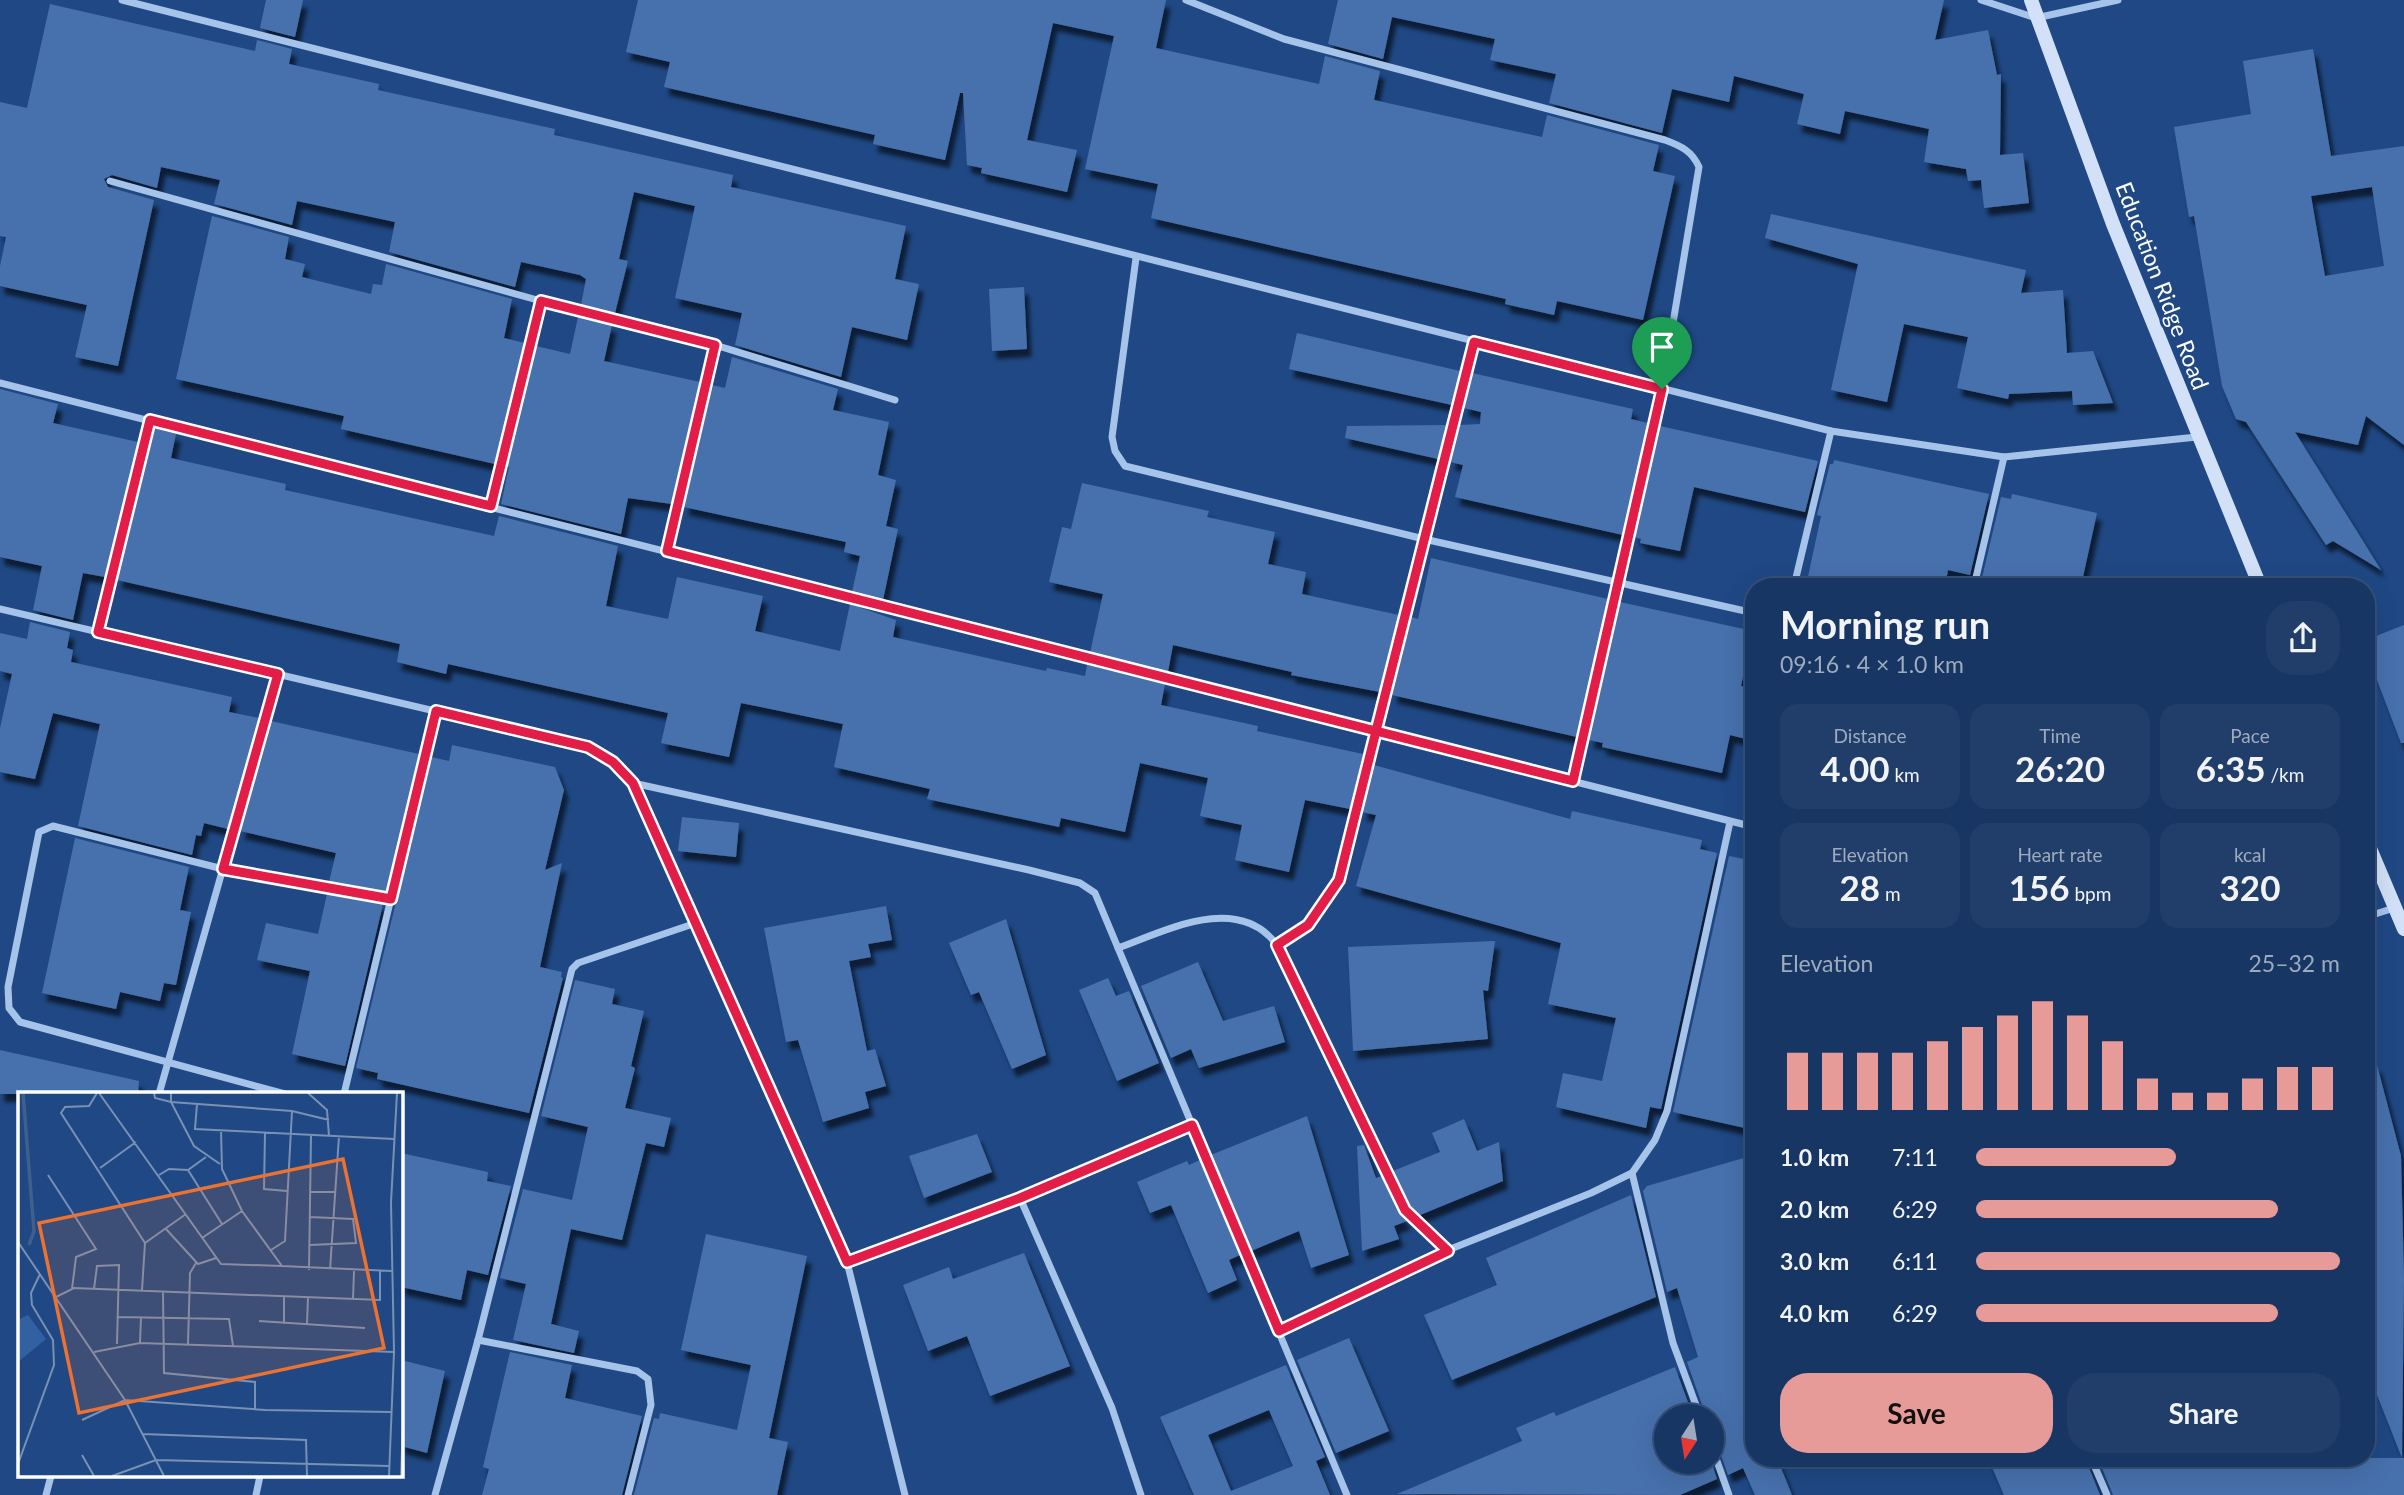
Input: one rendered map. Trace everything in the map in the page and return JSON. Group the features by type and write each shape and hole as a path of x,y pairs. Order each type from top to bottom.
{"street":[{"path":"122,0 1831,432 2004,457 2197,437"},
{"path":"1186,0 1284,40 1683,147 1694,156 1699,167 1662,389 1573,781"},
{"path":"1981,0 2036,18 2118,0"},
{"name":"Education Ridge Road","path":"2031,0 2197,437 2257,578"},
{"path":"110,181 541,301 715,345 895,400"},
{"path":"1136,258 1112,437 1115,451 1125,466 1424,539 1745,611"},
{"path":"491,506 541,301"},
{"path":"1277,945 1308,925 1339,880 1474,342"},
{"path":"667,551 715,345"},
{"path":"0,383 1745,825"},
{"path":"98,632 150,420"},
{"path":"1796,578 1831,432"},
{"path":"1976,578 2004,457"},
{"path":"0,609 588,747 613,762 633,783 847,1262 905,1495"},
{"path":"160,1092 278,674"},
{"path":"345,1092 436,711"},
{"path":"633,783 1080,883 1095,893 1347,1495"},
{"path":"1279,1331 1448,1251 1591,1194 1632,1173 1655,1140 1667,1111 1730,822"},
{"path":"277,1092 20,1022 9,1009 8,987 38,836 43,829 53,826 223,869 391,899"},
{"path":"2375,860 2404,929"},
{"path":"2375,914 2395,908"},
{"path":"1118,948 1190,921 1215,918 1252,924 1266,931 1277,945 1405,1210 1448,1251"},
{"path":"435,1495 478,1340 572,969 578,963 696,923"},
{"path":"847,1262 1020,1198 1192,1125"},
{"path":"1632,1173 1673,1343 1696,1404"},
{"path":"1020,1198 1112,1408 1141,1495"},
{"path":"478,1340 637,1371 648,1379 651,1405 628,1495"},
{"path":"2095,1467 2107,1495"},
{"path":"1722,1474 1729,1495"},
{"path":"46,1495 50,1478"}],"building":[{"path":"266,0 303,0 295,37 260,28"},
{"path":"638,0 1166,0 1156,48 1319,84 1325,56 1380,71 1374,100 1542,137 1547,115 1659,145 1653,171 1675,176 1643,320 1557,301 1554,315 1505,304 1506,299 1151,218 1158,184 1085,169 1114,36 1053,23 1027,140 1077,150 1067,192 981,173 982,168 967,165 963,93 960,93 945,160 873,144 875,135 664,87 670,62 626,52"},
{"path":"1338,0 1944,0 1935,40 1988,30 1997,75 2001,74 2000,155 2023,153 2029,203 1984,208 1981,180 1968,181 1966,169 1924,162 1929,129 1845,111 1840,134 1797,124 1804,94 1734,76 1729,102 1672,89 1662,133 1549,103 1556,74 1490,60 1495,39 1392,17 1383,59 1328,44"},
{"path":"50,4 255,51 257,40 292,49 289,64 379,84 378,90 555,129 554,135 733,175 731,187 906,226 895,279 919,284 907,340 852,327 841,377 735,345 742,313 675,298 695,206 634,192 619,259 628,261 615,313 581,305 586,279 580,275 521,262 515,287 389,252 395,222 297,201 292,225 214,204 220,180 161,167 157,188 112,175 104,179 108,187 154,200 118,366 75,357 87,305 0,286 0,266 6,237 0,236 0,102 27,108"},
{"path":"2313,49 2331,156 2404,146 2404,445 2366,416 2358,445 2295,432 2381,570 2333,541 2326,545 2246,422 2236,419 2222,386 2194,216 2189,217 2174,127 2251,114 2243,61","holes":["2372,187 2384,266 2325,276 2311,196"]},
{"path":"1771,214 2026,270 2021,293 2063,290 2067,353 2093,351 2113,403 2073,405 2072,391 2009,394 2008,399 1957,388 1968,337 1904,324 1887,402 1831,390 1858,264 1765,238"},
{"path":"212,216 289,237 285,259 305,264 302,277 371,294 373,284 382,285 386,264 512,299 504,338 525,343 495,464 341,429 344,416 176,379"},
{"path":"1024,287 1027,349 992,351 989,289"},
{"path":"578,317 612,325 604,361 700,382 672,504 628,498 621,534 501,504 509,467 507,466 536,346 570,354"},
{"path":"1297,333 1460,371 1452,405 1289,369"},
{"path":"732,357 838,389 833,410 889,422 878,475 896,480 886,526 898,529 883,600 852,592 860,556 844,552 846,542 684,507 712,385 725,388"},
{"path":"1472,373 1633,409 1631,419 1648,423 1623,535 1455,497 1463,465 1450,462 1460,425 1480,424 1481,412 1464,408"},
{"path":"0,389 58,404 53,423 138,442 105,577 83,573 73,620 33,610 42,566 0,557"},
{"path":"1447,425 1438,459 1345,438 1347,426"},
{"path":"1660,426 1818,461 1805,512 1694,487 1680,551 1640,543 1641,539 1635,537"},
{"path":"154,428 176,434 171,458 286,484 285,490 494,536 499,516 618,546 606,606 668,619 677,577 763,596 755,631 840,651 850,604 896,620 893,637 1046,671 1047,668 1085,676 1087,665 1165,684 1161,705 1258,726 1257,731 1363,754 1350,809 1305,800 1289,872 1235,860 1242,825 1200,816 1208,778 1140,763 1125,832 1061,818 1059,827 927,799 930,789 834,767 843,724 741,703 729,757 661,743 668,713 448,664 446,674 397,662 400,644 117,580"},
{"path":"1834,460 1989,494 1970,575 1948,570 1946,578 1808,578 1821,516 1817,515 1830,464 1833,464"},
{"path":"1082,483 1209,511 1207,517 1275,532 1268,564 1306,572 1302,594 1399,615 1380,692 1291,675 1292,672 1173,645 1168,672 1090,653 1103,594 1049,582 1062,527 1071,529"},
{"path":"2012,494 2097,513 2083,578 1982,578 2001,497 2011,499"},
{"path":"1431,558 1608,599 1577,737 1392,695 1411,617 1418,619"},
{"path":"1620,602 1745,629 1745,668 1741,686 1745,687 1745,739 1730,735 1722,773 1602,747 1603,743 1589,740"},
{"path":"30,622 70,632 67,648 73,650 71,662 232,697 229,712 259,718 228,829 204,823 201,836 196,835 192,855 78,826 100,724 53,713 35,779 0,772 0,728 12,674 0,671 0,633 27,639"},
{"path":"2404,625 2404,743 2401,743 2375,675 2375,636"},
{"path":"271,721 419,754 386,892 329,882 336,853 240,831"},
{"path":"452,745 555,767 564,790 545,870 562,863 540,967 562,972 563,978 529,1113 377,1079 378,1073 356,1068 431,757 449,761"},
{"path":"1374,765 1570,819 1572,811 1702,840 1700,849 1717,853 1661,1109 1650,1107 1646,1128 1556,1107 1563,1073 1602,1081 1616,1018 1548,1004 1561,943 1356,886 1376,815 1362,812"},
{"path":"682,817 739,823 736,857 678,851"},
{"path":"75,838 189,867 180,910 191,912 176,985 164,983 160,1001 120,992 116,1009 42,993"},
{"path":"1729,856 1745,859 1745,1128 1673,1112"},
{"path":"327,894 383,904 345,1066 292,1054 310,971 257,960 266,923 318,934"},
{"path":"886,906 892,940 868,944 871,957 849,961 867,1051 875,1049 886,1086 865,1092 869,1108 823,1122 798,1040 786,1042 764,928"},
{"path":"1006,919 1046,1055 1012,1069 979,992 971,995 949,943"},
{"path":"1495,941 1488,991 1483,990 1488,1039 1353,1051 1348,947"},
{"path":"1198,962 1223,1021 1274,1006 1285,1042 1199,1068 1191,1049 1171,1058 1141,986"},
{"path":"1108,978 1116,996 1129,991 1159,1063 1117,1081 1079,990"},
{"path":"575,980 615,989 612,1004 644,1011 631,1066 635,1068 625,1108 671,1118 664,1147 646,1143 622,1240 571,1229 551,1324 579,1331 574,1353 513,1340 526,1284 500,1278 523,1189 572,1200 588,1127 541,1116"},
{"path":"0,1050 139,1081 138,1092 0,1094"},
{"path":"2375,1065 2401,1156 2404,1277 2402,1458 2375,1390"},
{"path":"1307,1116 1349,1255 1311,1268 1299,1231 1251,1251 1211,1155"},
{"path":"1464,1119 1477,1151 1499,1142 1503,1181 1420,1215 1410,1206 1393,1171 1440,1152 1432,1133"},
{"path":"977,1134 992,1172 924,1198 909,1156"},
{"path":"1364,1145 1376,1178 1382,1176 1399,1213 1407,1221 1394,1226 1399,1239 1362,1251 1357,1146"},
{"path":"402,1153 488,1172 487,1181 511,1186 488,1275 467,1270 461,1300 402,1287"},
{"path":"1745,1158 1745,1467 1781,1467 1792,1495 1755,1495 1743,1468 1728,1475 1724,1464 1724,1404 1702,1404 1687,1362 1698,1357 1677,1288 1667,1292 1643,1191 1647,1186"},
{"path":"1200,1160 1240,1255 1229,1260 1237,1280 1208,1293 1171,1205 1150,1213 1137,1182 1187,1161 1189,1165"},
{"path":"1631,1195 1656,1297 1452,1380 1424,1315 1497,1285 1486,1258"},
{"path":"706,1234 807,1256 769,1438 788,1442 777,1495 634,1495 654,1418 659,1419 660,1413 737,1430 751,1365 681,1350"},
{"path":"1024,1253 1070,1366 990,1396 967,1336 928,1351 903,1285 949,1267 953,1279"},
{"path":"1349,1338 1389,1431 1336,1453 1297,1360"},
{"path":"510,1352 572,1365 565,1398 642,1416 622,1495 482,1495 489,1469 483,1467"},
{"path":"402,1360 445,1371 427,1453 402,1446"},
{"path":"1286,1365 1325,1457 1316,1461 1330,1495 1194,1495 1160,1417","holes":["1269,1410 1293,1466 1231,1491 1208,1435"]},
{"path":"1675,1367 1689,1404 1654,1404 1654,1474 1715,1474 1717,1479 1680,1495 1397,1494 1522,1441 1516,1428 1554,1412 1556,1416"},
{"path":"2375,1458 2404,1458 2404,1495 2113,1495 2102,1467 2375,1467"},
{"path":"1992,1467 2089,1467 2100,1495 2004,1495"}],"route":[{"path":"1662,389 1474,342 1376,731 667,551 715,345 541,301 491,506 150,420 98,632 278,674 223,869 391,899 436,711 588,747 613,762 633,783 847,1262 1020,1198 1192,1125 1279,1331 1448,1251 1405,1210 1277,945 1308,925 1339,880 1376,731 1573,781 1662,389"}]}
